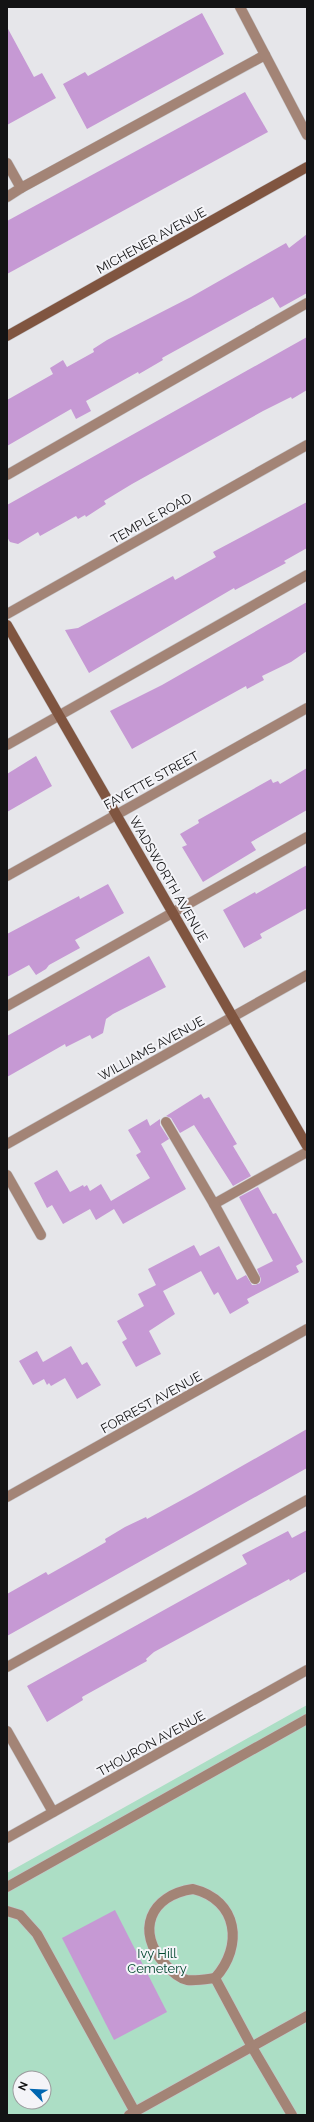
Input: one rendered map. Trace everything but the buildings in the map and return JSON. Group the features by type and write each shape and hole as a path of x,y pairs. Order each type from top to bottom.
{"main road":[{"name":"MICHENER AVENUE","path":"7,336 307,167"},
{"name":"WADSWORTH AVENUE","path":"7,625 234,1016 307,1146"}],"street":[{"path":"240,7 307,135"},
{"path":"7,198 20,188 266,55"},
{"path":"7,163 20,188"},
{"path":"7,475 307,303"},
{"name":"TEMPLE ROAD","path":"7,614 307,446"},
{"path":"7,745 307,575"},
{"name":"FAYETTE STREET","path":"7,876 307,708"},
{"path":"7,1006 307,837"},
{"name":"WILLIAMS AVENUE","path":"7,1144 307,975"},
{"path":"166,1122 214,1204 255,1279"},
{"path":"214,1204 307,1152"},
{"path":"7,1175 41,1235"},
{"name":"FORREST AVENUE","path":"7,1497 307,1329"},
{"path":"7,1667 307,1500"},
{"name":"THOURON AVENUE","path":"7,1838 307,1670"},
{"path":"7,1887 307,1719"},
{"path":"7,1731 53,1812"},
{"path":"193,1889 206,1892 218,1900 227,1911 233,1937 231,1950 225,1967 215,1978 187,1980 172,1972 152,1948 149,1934 150,1920 156,1907 166,1897 179,1891 193,1889"},
{"path":"7,1911 20,1915 37,1934 132,2113 307,2016"},
{"path":"215,1978 252,2047 292,2115"}],"green space":[{"name":"Ivy Hill Cemetery","path":"307,1705 307,2115 7,2115 7,1873"}]}
